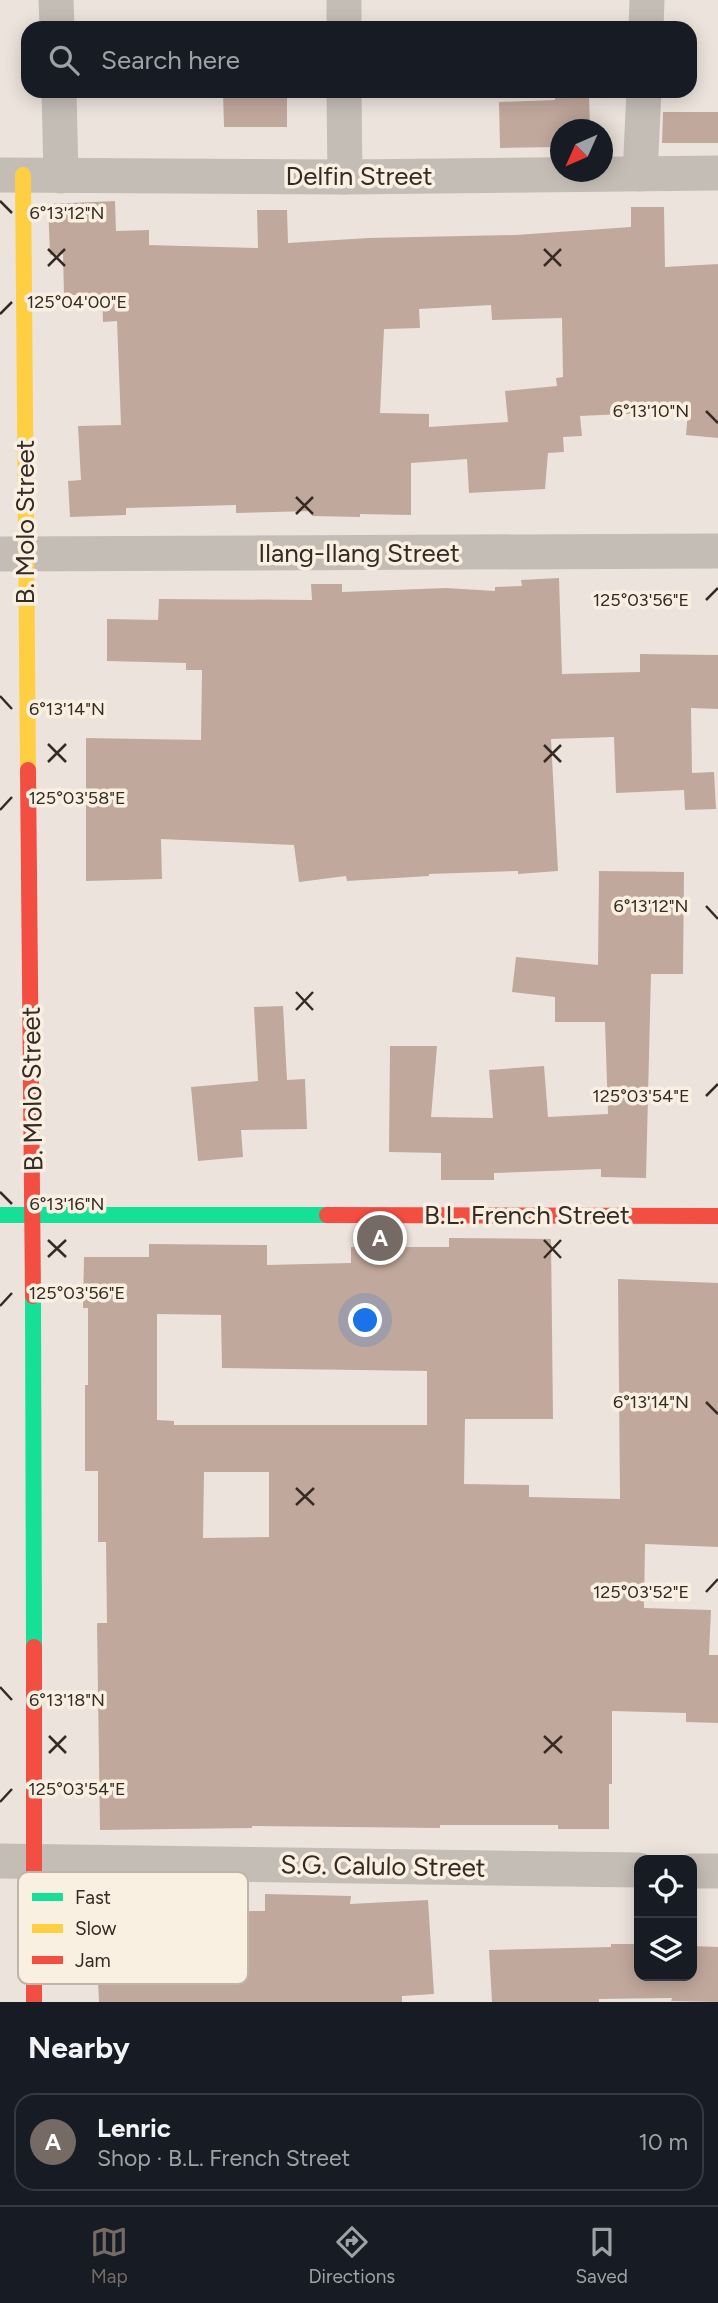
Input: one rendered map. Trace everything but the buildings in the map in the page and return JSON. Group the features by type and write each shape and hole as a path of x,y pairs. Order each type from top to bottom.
{"street":[{"path":"56,0 57,21"},
{"path":"344,0 344,21"},
{"path":"646,21 647,0"},
{"path":"59,98 61,176"},
{"path":"344,98 345,177"},
{"path":"640,174 644,98"},
{"name":"Delfin Street","path":"11,175 345,177 718,173"},
{"name":"B. Molo Street","path":"11,175 12,554 33,1215 34,1872"},
{"name":"Ilang-Ilang Street","path":"12,554 718,551"},
{"name":"B.L. French Street","path":"0,1215 718,1216"},
{"name":"S.G. Calulo Street","path":"0,1861 634,1870"},
{"path":"697,1871 718,1871"},
{"name":"B. Molo Street","path":"34,1984 34,2002"}],"traffic: fast":[{"path":"0,1215 327,1215"},
{"path":"33,1296 34,1647"}],"traffic: slow":[{"path":"23,175 28,770"}],"traffic: jam":[{"path":"28,770 33,1296"},
{"path":"327,1215 718,1216"},
{"path":"34,1647 34,1872"},
{"path":"34,1984 34,2002"}],"place":[{"name":"Lenric","path":"380,1238"}]}
